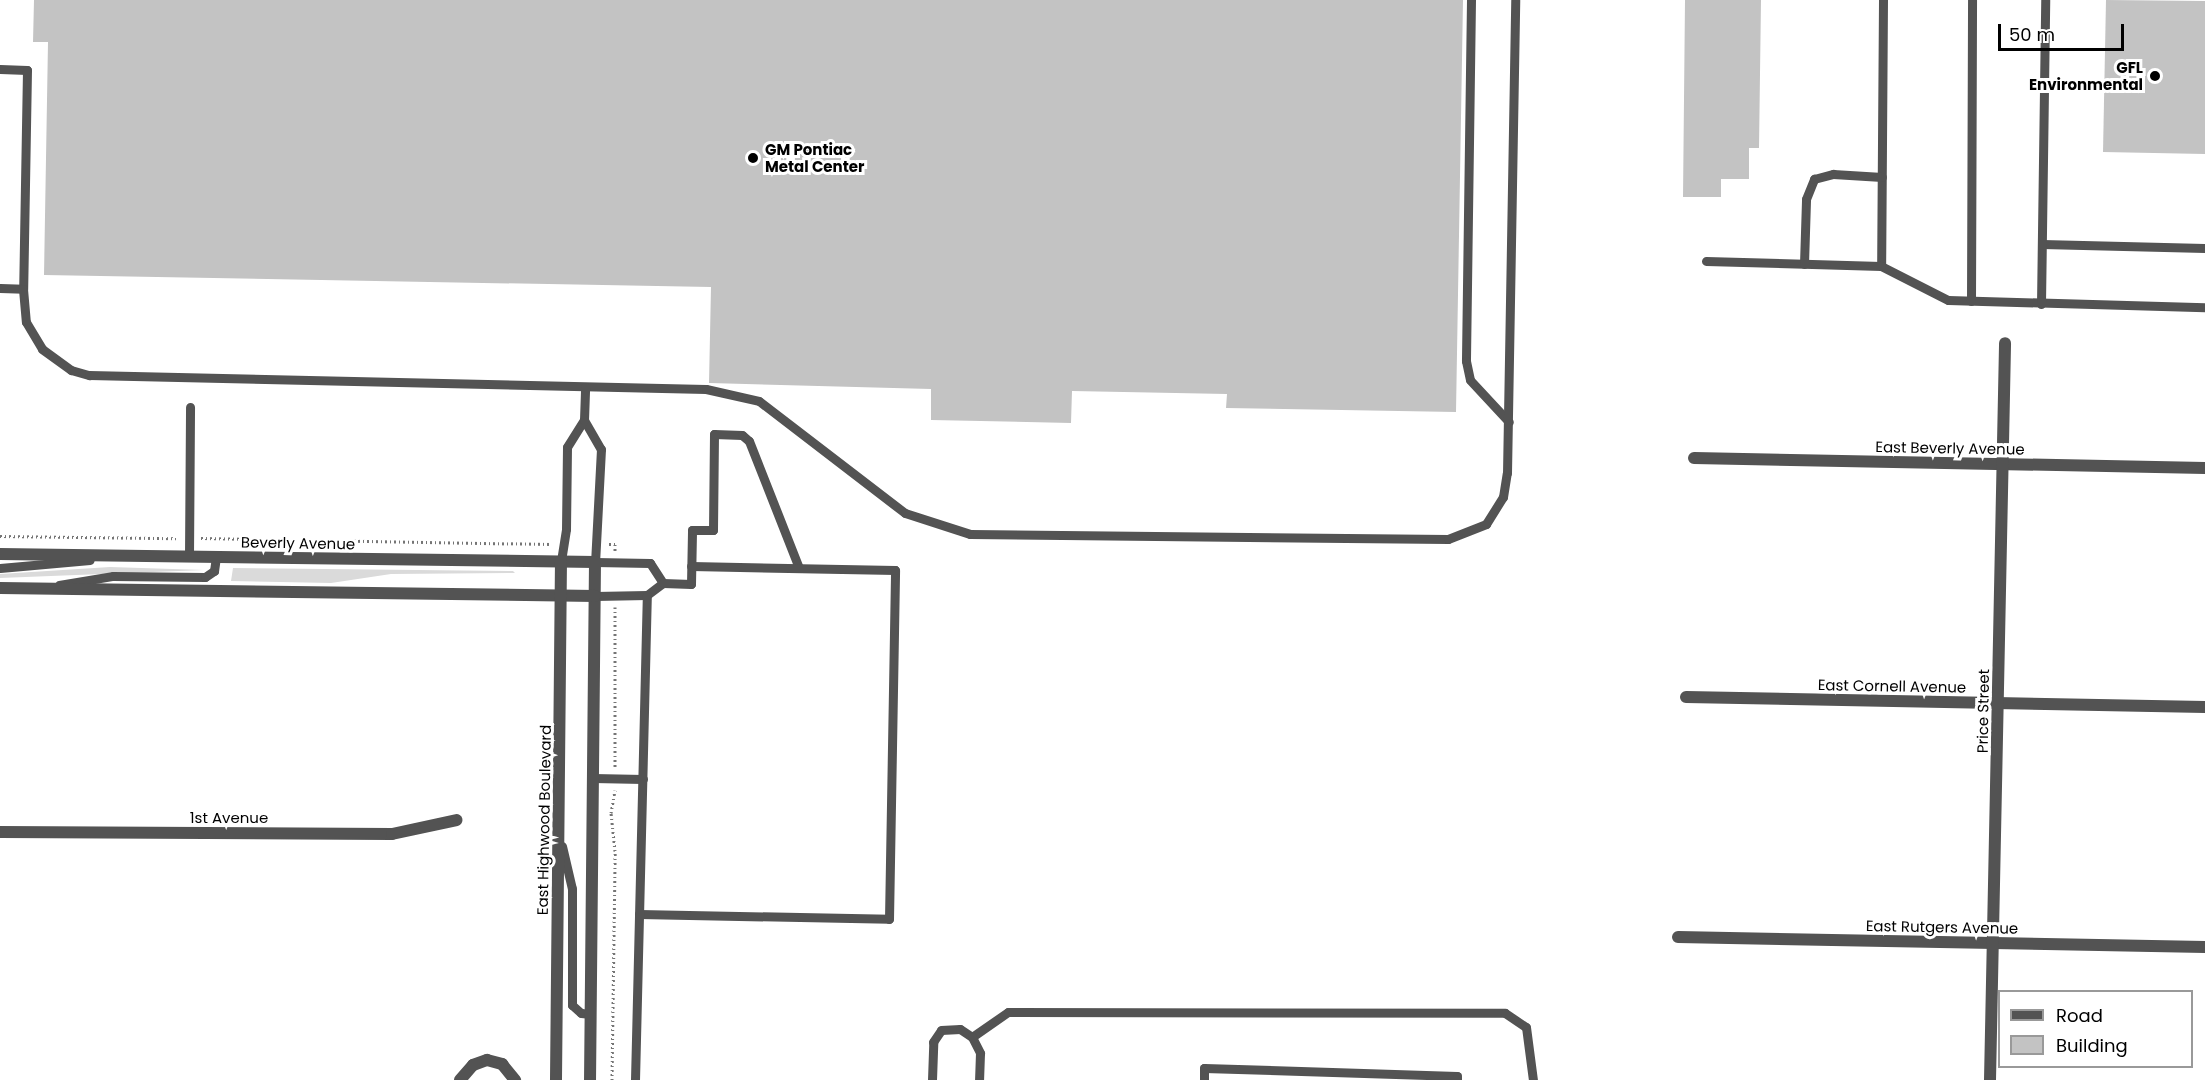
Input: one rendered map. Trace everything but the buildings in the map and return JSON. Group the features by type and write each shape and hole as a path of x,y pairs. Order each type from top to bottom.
{"street":[{"name":"Price Street","path":"1990,1080 2005,343"},
{"name":"East Beverly Avenue","path":"1694,458 2205,468"},
{"name":"Beverly Avenue","path":"0,554 595,562"},
{"name":"East Highwood Boulevard","path":"556,1080 561,561"},
{"path":"590,1080 595,562"},
{"path":"0,588 595,596"},
{"name":"East Cornell Avenue","path":"1686,697 2205,707"},
{"name":"1st Avenue","path":"0,832 392,834 457,820"},
{"name":"East Rutgers Avenue","path":"1678,937 2205,947"},
{"path":"460,1080 473,1065 487,1060 502,1064 515,1080"}],"lane":[{"path":"1471,0 1466,361 1470,380 1509,422"},
{"path":"0,69 27,70 23,289 26,322 42,349 71,370 89,375 706,389 759,401 905,513 970,534 1448,539 1486,524 1503,497 1509,422 1515,0"},
{"path":"1881,266 1883,0"},
{"path":"1971,302 1972,0"},
{"path":"2041,304 2044,0"},
{"path":"1804,264 1806,199 1814,180 1833,174 1882,177"},
{"path":"2042,244 2205,248"},
{"path":"1706,261 1881,266 1948,300 2205,307"},
{"path":"0,288 23,289"},
{"path":"561,561 564,544 567,447 584,420 585,387"},
{"path":"189,556 190,407"},
{"path":"584,420 601,449 598,544 595,562 650,563 663,583"},
{"path":"595,596 647,595 663,583 691,584 692,530 713,530 714,434 742,435 749,441 799,568"},
{"path":"0,568 30,569 119,555"},
{"path":"36,589 113,576 205,577 214,571 216,556"},
{"path":"639,914 889,919 895,570 691,566"},
{"path":"635,1080 647,595"},
{"path":"593,778 643,779"},
{"path":"558,832 572,890 572,1005 591,1014"},
{"path":"972,1037 1008,1012 1505,1013 1526,1027 1533,1080"},
{"path":"932,1080 933,1042 941,1030 960,1029 972,1037 980,1053 979,1080"},
{"path":"1204,1080 1204,1068 1457,1080"}],"path":[{"path":"0,536 564,544"},
{"path":"598,544 615,544 615,562"},
{"path":"612,1080 615,851 611,813 615,806 615,596"}],"shaded area":[{"path":"110,567 204,570 0,578 0,574"},
{"path":"233,568 513,571 515,573 391,574 331,583 231,581"}],"place":[{"name":"GFL Environmental","path":"2155,76"},
{"name":"GM Pontiac Metal Center","path":"753,158"}]}
